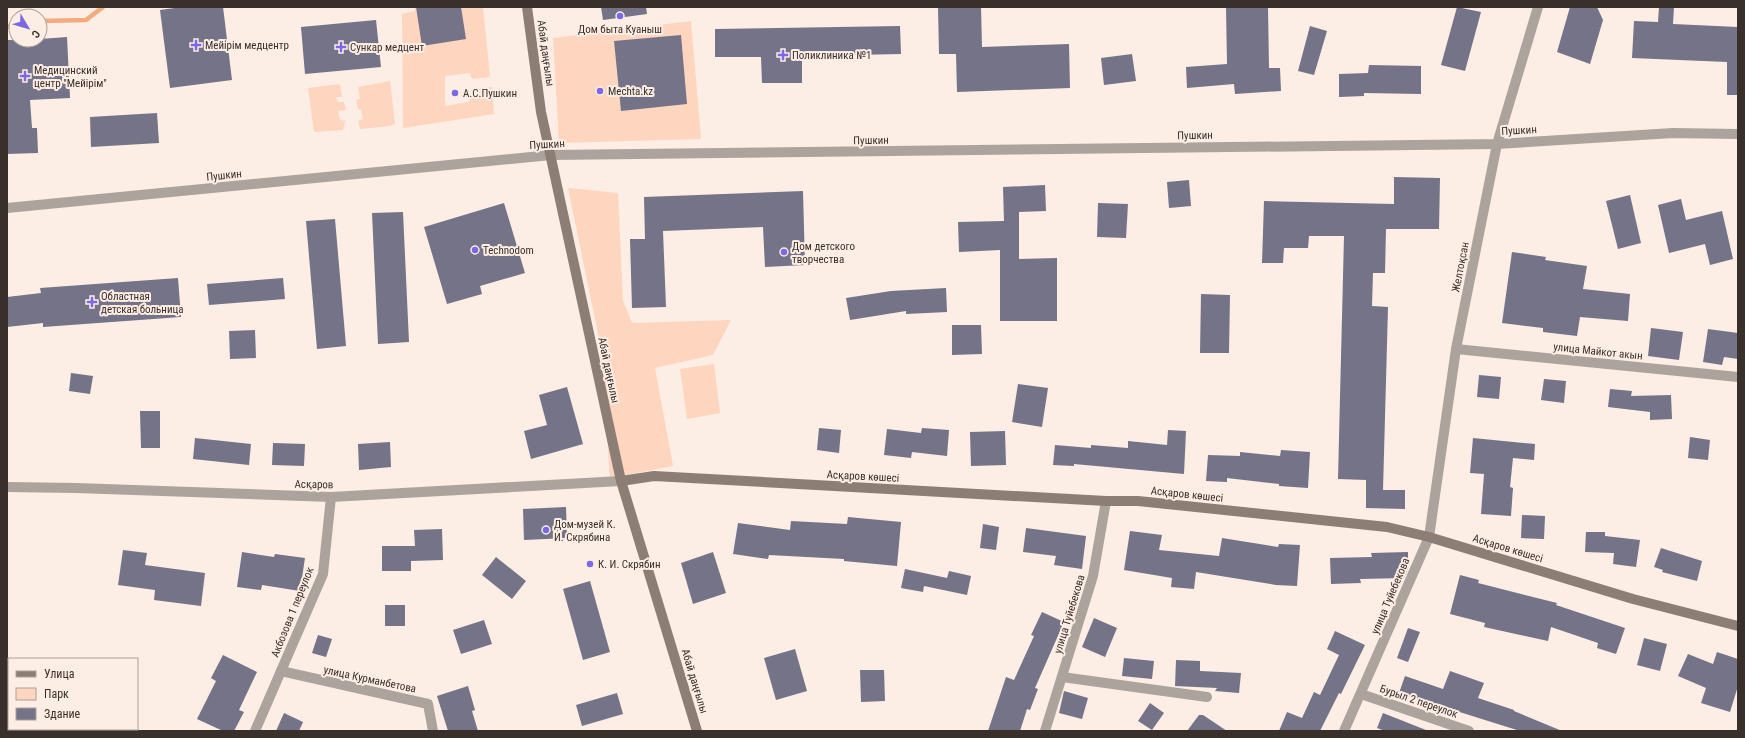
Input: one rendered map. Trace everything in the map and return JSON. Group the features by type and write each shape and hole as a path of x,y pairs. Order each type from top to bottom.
{"main road":[{"name":"Абай даңғылы","path":"527,7 541,112 621,481 697,731"},
{"name":"Асқаров көшесі","path":"621,481 654,476 1106,501 1138,501 1387,527 1429,537 1634,599 1738,626"}],"street":[{"name":"Желтоқсан","path":"1429,537 1456,349 1497,144 1538,7"},
{"name":"Пушкин","path":"7,208 551,154 1497,144 1673,133 1738,134"},
{"name":"улица Майкот акын","path":"1456,349 1738,378"},
{"name":"Асқаров","path":"7,487 331,497 621,481"},
{"name":"Акбозова 1 переулок","path":"255,731 323,574 331,497"},
{"name":"улица Туйебекова","path":"1045,731 1093,576 1106,501"},
{"name":"улица Туйебекова","path":"1344,731 1429,537"},
{"name":"улица Курманбетова","path":"281,671 428,704 433,731"},
{"path":"1062,677 1206,697"},
{"name":"Бурыл 2 переулок","path":"1361,694 1469,731"}],"green space":[{"path":"415,7 483,7 490,77 472,79 470,73 445,76 445,106 469,102 475,89 492,87 494,114 403,128 402,14 415,11"},
{"path":"691,21 701,139 559,143 553,38"},
{"path":"390,81 395,124 390,126 360,129 358,121 363,119 361,110 358,109 356,100 360,99 358,87"},
{"path":"340,84 342,97 336,97 338,102 344,102 346,110 338,111 340,120 345,121 343,130 314,132 308,88"},
{"path":"568,188 618,193 623,301 632,323 731,320 713,355 655,368 673,466 610,478 601,348"},
{"path":"714,364 720,413 687,419 680,369"}],"building":[{"name":"Мейірім медцентр","path":"182,7 223,7 232,80 170,88 160,10"},
{"path":"416,7 461,7 466,39 422,46"},
{"name":"Дом быта Куаныш","path":"601,7 646,7 647,14 603,20"},
{"path":"938,7 981,7 982,47 1069,44 1070,88 957,92 956,54 939,54"},
{"path":"1226,7 1268,7 1269,68 1280,68 1281,91 1235,94 1234,84 1187,88 1186,67 1227,64"},
{"path":"1457,7 1481,12 1465,71 1441,65"},
{"path":"1570,7 1597,7 1603,20 1590,64 1557,52"},
{"path":"1659,7 1674,7 1673,24 1738,27 1738,95 1727,95 1727,62 1632,58 1634,21 1658,22"},
{"name":"Сункар медцент","path":"376,20 381,67 305,74 301,27"},
{"name":"Поликлиника №1","path":"900,26 901,54 802,56 802,83 762,83 761,57 715,57 715,29"},
{"path":"1310,26 1327,31 1314,75 1298,71"},
{"path":"681,35 687,104 621,111 614,41"},
{"path":"67,37 70,98 30,100 32,128 37,128 38,153 7,154 7,40 8,48 48,48 48,38"},
{"path":"1132,54 1136,81 1104,85 1101,58"},
{"path":"1369,65 1421,66 1421,94 1364,93 1364,96 1339,97 1339,74 1368,73"},
{"path":"157,113 159,143 91,147 90,117"},
{"path":"1394,177 1440,178 1439,229 1386,229 1385,273 1373,273 1372,306 1388,307 1383,490 1405,490 1405,509 1366,508 1366,480 1338,479 1344,236 1309,236 1308,248 1284,248 1283,263 1262,263 1264,201 1394,204"},
{"path":"1189,180 1191,206 1169,208 1167,182"},
{"path":"1045,185 1046,211 1019,212 1019,259 1057,258 1057,321 1000,321 1000,250 959,252 958,222 1004,221 1003,187"},
{"name":"Дом детского творчества","path":"803,191 805,265 765,267 763,227 663,231 666,307 632,308 630,239 645,239 644,197"},
{"path":"1630,195 1641,243 1618,249 1606,201"},
{"path":"1681,199 1686,220 1722,211 1733,259 1710,265 1705,244 1669,253 1658,205"},
{"name":"Technodom","path":"504,203 525,273 480,286 482,294 447,304 424,227"},
{"path":"1098,203 1128,204 1126,238 1097,237"},
{"path":"403,212 409,342 378,344 372,213"},
{"path":"335,219 346,346 317,349 306,221"},
{"path":"1512,252 1546,257 1545,260 1587,266 1583,289 1630,294 1628,321 1580,317 1577,336 1543,332 1543,328 1502,323"},
{"name":"Областная детская больница","path":"178,278 181,317 43,327 43,323 7,327 7,297 41,293 40,288"},
{"path":"283,278 285,299 209,305 207,284"},
{"path":"946,288 947,312 906,314 906,311 850,320 846,298 891,291"},
{"path":"1201,294 1230,295 1229,353 1200,353"},
{"path":"952,325 981,325 982,354 952,355"},
{"path":"1651,328 1683,332 1679,360 1648,356"},
{"path":"1708,329 1738,333 1738,359 1724,357 1722,365 1703,362"},
{"path":"255,330 256,358 230,359 229,331"},
{"path":"71,373 93,376 90,394 69,391"},
{"path":"1479,375 1501,377 1499,399 1477,397"},
{"path":"1544,379 1566,381 1564,403 1541,400"},
{"path":"1018,384 1048,388 1042,427 1012,422"},
{"path":"567,387 583,444 531,459 524,431 547,425 539,395"},
{"path":"1610,389 1632,391 1631,396 1671,395 1672,419 1650,420 1650,412 1608,407"},
{"path":"140,411 160,411 160,448 141,448"},
{"path":"819,428 841,430 839,453 817,450"},
{"path":"922,428 949,430 947,456 912,452 911,458 884,455 887,429 921,433"},
{"path":"1168,430 1186,431 1184,474 1074,464 1074,466 1053,465 1055,445 1091,448 1091,445 1128,448 1128,441 1167,445"},
{"path":"1005,431 1006,465 971,466 970,432"},
{"path":"1690,437 1710,440 1708,460 1688,458"},
{"path":"195,438 251,444 249,465 193,459"},
{"path":"1473,438 1535,444 1534,460 1513,458 1510,487 1513,488 1511,516 1481,514 1484,474 1470,473"},
{"path":"390,442 391,467 359,470 358,444"},
{"path":"273,443 305,444 304,466 272,465"},
{"path":"1281,450 1310,452 1308,488 1279,486 1279,484 1227,478 1227,482 1206,481 1208,455 1240,456 1240,452 1280,456"},
{"path":"566,507 567,538 524,540 523,509"},
{"path":"1522,515 1545,516 1544,539 1521,538"},
{"path":"848,517 901,522 897,566 844,561 844,559 769,555 768,559 733,554 738,523 790,530 791,521 847,524"},
{"path":"983,524 999,527 996,550 980,548"},
{"path":"1026,528 1086,536 1082,569 1054,565 1056,556 1023,552"},
{"path":"442,529 443,560 411,561 411,571 382,571 382,546 415,546 414,530"},
{"path":"1130,531 1162,535 1159,550 1219,556 1222,538 1278,547 1279,544 1300,545 1297,586 1276,585 1196,572 1194,589 1171,587 1172,578 1124,570"},
{"path":"1586,532 1605,532 1605,536 1640,540 1636,567 1613,564 1614,553 1585,552"},
{"path":"1661,548 1702,561 1697,581 1662,572 1663,570 1654,567"},
{"path":"123,550 147,553 145,565 205,573 201,606 154,600 155,590 118,585"},
{"path":"242,552 274,557 275,554 305,558 300,591 262,585 261,590 237,587"},
{"path":"713,552 726,593 693,604 681,563"},
{"path":"1408,552 1408,569 1404,578 1360,579 1361,583 1331,584 1330,558 1372,557 1371,553"},
{"path":"496,557 526,581 512,599 482,575"},
{"path":"905,569 947,578 949,571 971,576 967,595 924,586 923,592 901,588"},
{"path":"1460,575 1479,580 1478,583 1557,603 1556,605 1625,628 1616,654 1597,648 1598,643 1551,627 1548,641 1484,627 1485,623 1450,614"},
{"path":"590,581 610,652 583,660 563,589"},
{"path":"385,605 405,605 405,626 385,626"},
{"path":"1042,612 1064,622 1035,688 1038,689 1030,710 1027,709 1020,731 988,731 1006,677 1014,680 1034,636 1031,635"},
{"path":"1094,618 1117,628 1105,657 1082,647"},
{"path":"484,620 492,644 461,654 453,630"},
{"path":"1408,628 1420,632 1408,662 1397,658"},
{"path":"1335,631 1365,645 1341,694 1339,693 1320,731 1279,731 1287,712 1302,718 1314,692 1320,695 1339,655 1327,649"},
{"path":"318,635 332,639 326,657 312,653"},
{"path":"1644,638 1667,644 1660,671 1637,665"},
{"path":"795,649 807,691 776,700 764,658"},
{"path":"1717,652 1738,659 1738,686 1730,712 1701,703 1706,688 1678,676 1688,654 1713,664"},
{"path":"223,655 257,672 239,710 244,712 234,731 223,731 197,719 216,681 211,678"},
{"path":"1124,658 1154,661 1152,679 1122,676"},
{"path":"1176,660 1200,661 1200,671 1241,673 1239,693 1215,691 1217,688 1175,686"},
{"path":"860,670 884,670 885,701 861,702"},
{"path":"1450,671 1484,683 1478,698 1514,710 1562,731 1520,731 1399,693 1405,676 1443,689"},
{"path":"468,686 475,710 472,711 478,731 448,731 437,696"},
{"path":"1064,691 1088,698 1082,719 1059,713"},
{"path":"617,693 623,714 582,726 576,705"},
{"path":"1150,703 1164,713 1152,730 1138,721"},
{"path":"284,713 303,722 299,731 276,731"},
{"path":"1383,713 1426,731 1385,731 1377,728"},
{"path":"1199,715 1203,715 1227,731 1187,731"}],"waterway":[{"path":"48,21 86,20 103,7"}],"place":[{"name":"Дом быта Куаныш","path":"620,16"},
{"name":"Мейірім медцентр","path":"196,45"},
{"name":"Сункар медцент","path":"341,47"},
{"name":"Поликлиника №1","path":"783,55"},
{"name":"Медицинский центр \"Мейірім\"","path":"25,76"},
{"name":"Mechta.kz","path":"600,91"},
{"name":"А.С.Пушкин","path":"455,93"},
{"name":"Technodom","path":"475,250"},
{"name":"Дом детского творчества","path":"784,252"},
{"name":"Областная детская больница","path":"92,302"},
{"name":"Дом-музей К. И. Скрябина","path":"546,530"},
{"name":"К. И. Скрябин","path":"590,564"}]}
